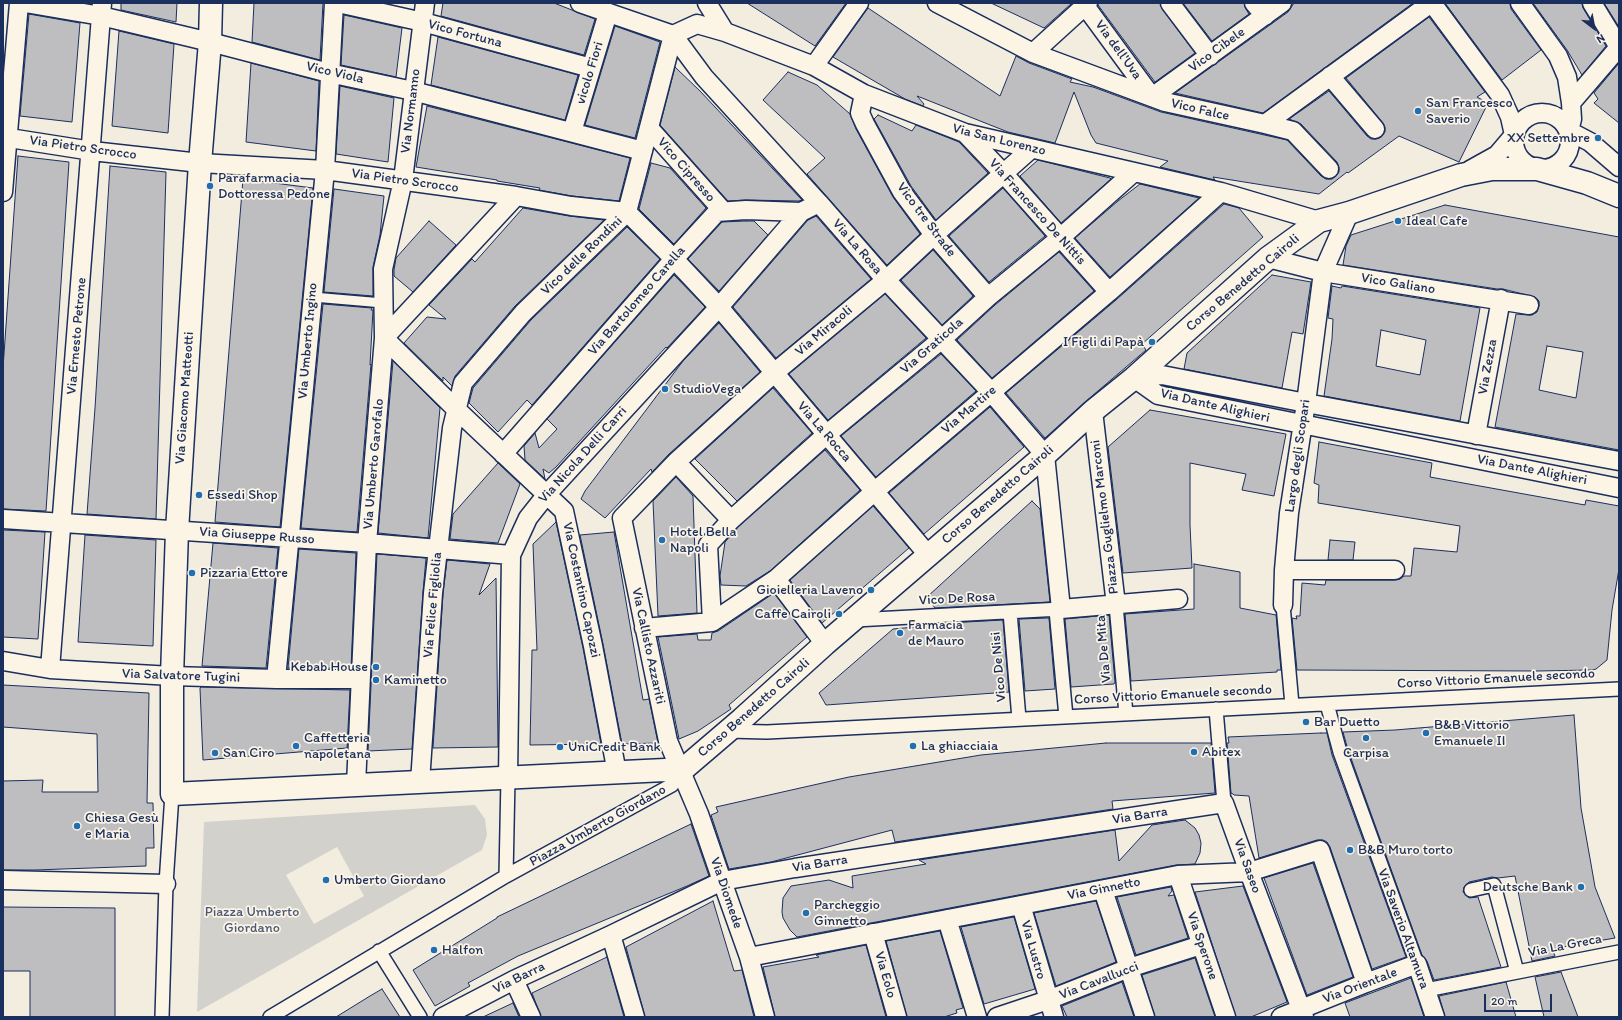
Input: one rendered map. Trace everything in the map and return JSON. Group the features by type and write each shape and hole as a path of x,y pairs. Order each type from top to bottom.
{"street":[{"path":"3,192 6,138 19,3"},
{"name":"Vico Viola","path":"25,3 102,10 210,42 329,73 414,91 643,151"},
{"name":"Via Giacomo Matteotti","path":"172,794 172,676 177,531 200,163 210,42 211,3"},
{"name":"Via Umberto Ingino","path":"276,679 325,170 329,73 334,3"},
{"name":"Vico Fortuna","path":"338,3 423,22 591,68"},
{"name":"Via Normanno","path":"384,338 383,269 403,180 425,3"},
{"path":"580,3 673,35"},
{"path":"707,3 725,32"},
{"path":"814,66 859,3"},
{"path":"1170,3 1210,56"},
{"name":"Vico Cibele","path":"1152,97 1210,56 1260,9 1282,3"},
{"path":"1265,124 1431,3 1500,95 1510,117 1515,148 1521,160 1528,166 1587,183 1619,196"},
{"path":"1520,3 1558,56 1567,77 1572,119 1569,131"},
{"path":"1571,103 1619,47 1592,3"},
{"path":"1033,53 1085,4"},
{"name":"Via dell'Uva","path":"1085,4 1152,97"},
{"name":"Vico Falce","path":"947,5 1033,53 1165,102 1293,131 1330,169"},
{"name":"Via Ernesto Petrone","path":"50,669 102,10"},
{"name":"vicolo Fiori","path":"572,132 608,13"},
{"name":"Via San Lorenzo","path":"673,35 697,24 725,32 814,66 864,94 964,133 1221,192 1319,221"},
{"name":"Vico delle Rondini","path":"452,428 463,383 523,313 627,212 673,35"},
{"name":"Via La Rosa","path":"673,35 704,77 819,203 886,280 991,392 1045,455"},
{"path":"1330,76 1375,129"},
{"name":"Vico tre Strade","path":"864,94 860,113 902,192 934,235 988,297"},
{"path":"1319,221 1349,213 1462,175 1492,169 1546,169 1554,167 1564,159 1570,147 1571,139 1569,131 1558,116 1540,112 1531,114 1523,119 1517,126 1514,135 1497,155 1462,175"},
{"name":"Vico Cipresso","path":"649,128 723,212"},
{"path":"1569,131 1590,142 1619,167"},
{"name":"Via Francesco De Nittis","path":"964,133 1004,174 1108,292"},
{"name":"Via Pietro Scrocco","path":"6,138 92,151 200,163 325,170 516,196 571,206 627,212"},
{"name":"Via Miracoli","path":"622,518 676,462 774,373 886,280 934,235 1031,149"},
{"name":"Via Graticola","path":"712,622 708,545 731,520 826,435 942,339 988,297 1060,238 1134,172"},
{"name":"Via Martire","path":"712,622 776,579 875,491 1108,292 1221,192"},
{"path":"384,338 516,196"},
{"name":"Via Nicola Delli Carri","path":"508,778 511,555 528,518 547,494 719,307 801,212 819,203"},
{"name":"Via Bartolomeo Carella","path":"503,454 717,212 746,210 801,212"},
{"path":"627,212 719,307"},
{"name":"Largo degli Scopari","path":"1292,705 1283,604 1284,570 1289,513 1301,425 1306,404 1323,272 1349,213"},
{"name":"Corso Benedetto Cairoli","path":"680,772 825,644 855,620 1045,455 1093,411 1134,378 1268,258 1319,221"},
{"name":"Vico Galiano","path":"1268,258 1323,272 1501,299 1529,305"},
{"name":"Via Zezza","path":"1476,435 1501,299"},
{"name":"Via La Rocca","path":"719,307 929,556"},
{"name":"Via Costantino Capozzi","path":"384,338 457,410 564,511 593,646 617,773"},
{"name":"Via Umberto Garofalo","path":"356,785 367,544 384,338"},
{"name":"Via Dante Alighieri","path":"1134,378 1162,375 1306,404 1619,461"},
{"name":"Via Dante Alighieri","path":"1134,378 1158,395 1619,488"},
{"name":"Piazza Guglielmo Marconi","path":"1058,610 1116,604 1093,411"},
{"name":"Via Felice Figliolia","path":"420,782 432,593 452,428"},
{"path":"1045,455 1066,717"},
{"path":"676,462 731,520"},
{"name":"Via Callisto Azzariti","path":"622,518 668,741 680,772"},
{"name":"Via Giuseppe Russo","path":"3,519 290,538 511,555"},
{"path":"1284,570 1395,570"},
{"path":"776,579 825,644"},
{"path":"1116,604 1178,599"},
{"name":"Via De Mita","path":"1116,604 1126,714"},
{"name":"Vico De Rosa","path":"855,620 1058,610"},
{"name":"Vico De Nisi","path":"1010,612 1019,719"},
{"path":"644,628 712,622"},
{"name":"Via Salvatore Tugini","path":"3,661 50,669 172,676 276,679 360,679"},
{"name":"Corso Vittorio Emanuele secondo","path":"728,731 767,732 1619,689"},
{"name":"Via Saverio Altamura","path":"1327,704 1340,752 1435,1017"},
{"name":"Via Saseo","path":"1216,709 1224,803 1248,872 1303,1013"},
{"name":"Piazza Umberto Giordano","path":"172,794 665,770 680,772 672,785 506,876 270,1017"},
{"name":"Via Diomede","path":"680,772 699,814 749,957 765,1017"},
{"name":"Piazza Umberto Giordano","path":"506,876 508,778"},
{"path":"162,1017 166,884 172,794"},
{"name":"Via Barra","path":"443,1017 514,980 722,881 795,868 1224,803"},
{"name":"Via Ginnetto","path":"749,957 1178,875 1248,872 1320,850 1366,983"},
{"name":"Via Sperone","path":"1178,875 1226,1017"},
{"path":"3,880 166,884"},
{"name":"Via La Greca","path":"1471,890 1494,885 1517,972"},
{"path":"1103,890 1145,1017"},
{"name":"Via Lustro","path":"1021,905 1054,1017"},
{"path":"947,919 976,1017"},
{"name":"Via Eolo","path":"873,933 897,1017"},
{"path":"611,935 635,1017"},
{"name":"Via Cavallucci","path":"996,1017 1048,1000 1129,968 1201,945"},
{"path":"379,951 420,1017"},
{"name":"Via La Greca","path":"1426,990 1619,952"},
{"name":"Via Orientale","path":"1282,1017 1303,1013 1366,983 1417,964"},
{"path":"514,980 531,1017"}],"lane":[{"path":"313,297 383,303"}],"green space":[{"name":"Piazza Umberto Giordano","path":"475,805 485,819 487,835 482,850 197,1012 204,822","holes":["337,847 364,896 314,924 286,875"]}],"building":[{"path":"121,3 177,3 176,22 121,10"},
{"path":"254,3 323,3 320,60 252,42"},
{"path":"443,3 554,3 595,19 584,55 441,16"},
{"path":"747,3 846,3 815,46"},
{"path":"991,3 1072,3 1044,28"},
{"path":"1098,3 1160,3 1162,9 1195,53 1155,82"},
{"path":"1183,3 1244,3 1249,14 1212,41"},
{"path":"1294,3 1413,3 1263,113 1175,93 1288,12"},
{"path":"1445,3 1510,3 1511,9 1541,50 1502,80"},
{"path":"1533,3 1582,3 1583,8 1606,46 1582,75 1567,50"},
{"path":"1604,3 1619,3 1619,27"},
{"path":"868,8 1000,96 1016,56 1029,63 1072,79 1070,82 1093,87 1161,112 1287,140 1321,176 1326,179 1332,179 1339,172 1337,162 1301,124 1289,119 1329,91 1367,136 1371,139 1381,137 1385,132 1383,123 1346,78 1429,17 1485,92 1477,97 1488,103 1459,162 1399,136 1348,173 1347,172 1319,194 1213,177 1215,180 1160,167 1168,161 1096,143 1091,135 1074,92 1055,143 1008,132 917,96 924,104 923,106 905,99 833,57"},
{"path":"29,14 80,23 72,122 20,116"},
{"path":"344,15 402,28 396,77 341,65"},
{"path":"615,26 660,42 635,138 585,125"},
{"path":"119,31 174,44 168,133 112,126"},
{"path":"438,37 578,75 565,120 431,85"},
{"path":"251,63 319,81 316,151 246,142"},
{"path":"1619,63 1619,123 1594,103 1598,99 1594,93"},
{"path":"675,67 700,91 802,200 728,201 660,125"},
{"path":"788,72 817,85 850,114 856,129 893,197 920,234 887,265 807,174 825,158 763,100"},
{"path":"340,86 394,98 388,162 336,154"},
{"path":"427,106 630,158 619,201 572,196 497,180 416,167"},
{"path":"878,115 912,131 916,125 959,142 988,173 936,220 911,186 874,119"},
{"path":"18,156 69,162 46,511 3,509 3,368"},
{"path":"1038,160 1111,179 1061,223 1020,176"},
{"path":"651,163 670,168 706,208 674,244 639,209"},
{"path":"110,166 166,172 156,519 87,514"},
{"path":"243,179 313,188 280,527 215,522"},
{"path":"1140,184 1199,198 1110,277 1075,238"},
{"path":"1003,188 1045,236 989,282 949,236"},
{"path":"334,189 384,196 380,235 373,267 373,296 324,292"},
{"path":"1224,204 1239,208 1263,237 1142,344 1146,350 1045,438 1006,393 1116,300"},
{"path":"1445,205 1619,237 1619,450 1495,427 1516,314 1532,315 1537,312 1539,301 1535,297 1503,289 1343,265 1346,246 1351,235","holes":["1547,346 1583,352 1576,398 1539,390"]},
{"path":"523,208 604,220 515,306 455,376 452,386 443,377 443,381 404,343 427,317 446,319 429,305 472,259 475,262"},
{"path":"816,216 871,279 776,358 733,307 808,220"},
{"path":"429,221 456,245 413,292 394,276 396,258"},
{"path":"754,221 768,235 719,291 688,259 722,222"},
{"path":"627,227 660,259 532,405 527,400 498,432 469,403 473,388 531,320"},
{"path":"933,250 973,296 942,325 901,280"},
{"path":"1059,252 1094,291 992,378 957,340 995,305"},
{"path":"674,275 705,307 667,348 666,347 556,467 549,473 543,469 545,479 525,460 524,446 535,433 539,448 557,429 547,419"},
{"path":"1272,275 1311,282 1303,334 1292,332 1282,388 1184,369 1187,353"},
{"path":"1332,286 1341,288 1342,286 1480,308 1460,421 1324,396 1332,339 1333,319 1328,318","holes":["1381,330 1426,340 1420,375 1376,366"]},
{"path":"885,294 926,338 828,420 789,374"},
{"path":"323,304 372,308 371,310 373,310 370,365 371,364 357,532 301,528"},
{"path":"719,323 760,372 669,454 652,472 651,469 605,518 581,499 585,491 683,361"},
{"path":"941,354 976,391 876,477 841,436"},
{"path":"393,361 440,408 428,538 378,533"},
{"path":"773,388 812,433 737,501 695,459"},
{"path":"990,407 1024,447 924,534 889,493"},
{"path":"1150,410 1286,434 1274,496 1242,490 1246,474 1190,463 1192,568 1123,573 1108,447"},
{"path":"1319,442 1432,463 1430,477 1585,505 1586,500 1619,506 1619,569 1612,610 1607,660 1593,670 1297,670 1292,618 1297,619 1296,616 1300,616 1302,583 1325,585 1326,580 1395,580 1404,576 1411,576 1414,548 1457,552 1460,526 1318,503 1319,485 1314,483"},
{"path":"825,450 860,490 770,571 746,586 721,585 720,576 725,542 738,527"},
{"path":"498,463 520,484 498,543 450,539 453,514"},
{"path":"676,477 693,496 697,613 658,616 653,501"},
{"path":"1032,501 1040,509 1050,602 935,608 927,597"},
{"path":"873,506 909,548 822,623 790,580"},
{"path":"556,522 583,648 601,744 530,745 532,650 537,650 533,544"},
{"path":"3,530 45,532 38,639 3,637"},
{"path":"614,532 643,700 649,699 658,743 622,744 580,535"},
{"path":"85,535 156,540 153,646 78,642"},
{"path":"1330,540 1355,542 1353,560 1328,560"},
{"path":"213,543 278,548 266,668 202,666"},
{"path":"299,549 356,553 351,668 288,668"},
{"path":"377,554 426,558 412,749 368,751"},
{"path":"447,560 490,564 479,595 496,578 498,747 433,748 443,594"},
{"path":"1194,564 1240,572 1240,608 1276,615 1281,670 1277,670 1277,672 1131,681 1125,614 1194,609"},
{"path":"774,593 807,637 729,705 731,709 698,731 679,739 658,637 697,634 698,640 711,640 712,633 718,631"},
{"path":"1109,615 1114,684 1071,687 1065,619"},
{"path":"1049,618 1055,689 1025,691 1019,619"},
{"path":"1003,620 1009,692 826,705 819,693 893,629 949,624 948,623"},
{"path":"3,685 149,693 147,803 153,803 154,848 146,848 146,866 3,870 3,781 43,780 42,792 98,792 97,734 3,727"},
{"path":"201,687 350,690 347,748 203,760"},
{"path":"1574,715 1581,808 1595,887 1615,938 1552,949 1555,956 1532,961 1515,876 1498,878 1492,877 1469,882 1464,887 1463,892 1469,898 1478,897 1501,967 1434,980 1427,961 1422,955 1348,750 1343,732 1395,730"},
{"path":"1327,733 1332,755 1406,957 1372,969 1327,842 1317,840 1259,858 1249,796 1234,795 1231,793 1227,743 1229,743 1228,737"},
{"path":"1106,743 1211,743 1215,793 1112,801 1113,809 895,842 892,830 771,862 729,869 711,815 718,812 716,807 849,777 981,755"},
{"path":"1185,820 1195,828 1201,843 1200,853 1195,864 1176,865 797,937 790,930 783,918 783,898 791,886 829,880 853,888 852,876 926,864 919,860 1115,830 1119,861 1152,825"},
{"path":"691,824 709,876 518,956 468,983 470,986 435,1006 413,970 497,917"},
{"path":"1313,863 1353,977 1307,995 1264,878"},
{"path":"1243,886 1287,1002 1251,1017 1236,1017 1195,892"},
{"path":"1171,887 1172,891 1168,896 1174,895 1188,938 1136,955 1117,897"},
{"path":"713,901 734,971 742,970 754,1017 645,1017 626,947"},
{"path":"1096,901 1116,962 1056,986 1034,913"},
{"path":"3,907 115,908 115,1017 30,1017 30,971 3,971"},
{"path":"1014,917 1035,989 984,1004 961,927"},
{"path":"940,931 963,1008 956,1010 957,1013 944,1017 907,1017 886,941"},
{"path":"866,945 886,1017 775,1017 763,967 819,957 816,955"},
{"path":"607,957 624,1017 541,1017 532,993"},
{"path":"1195,958 1215,1017 1155,1017 1142,975"},
{"path":"1561,972 1578,1017 1544,1017 1535,977"},
{"path":"1411,978 1424,1017 1350,1017 1345,1003"},
{"path":"1122,982 1134,1017 1067,1017 1062,1006"},
{"path":"1506,982 1516,1017 1445,1017 1439,996"},
{"path":"382,989 400,1017 336,1017 370,996"},
{"path":"513,1003 519,1017 483,1017"}],"place":[{"name":"San Francesco Saverio","path":"1418,111"},
{"name":"XX Settembre","path":"1598,138"},
{"name":"Parafarmacia Dottoressa Pedone","path":"210,186"},
{"name":"Ideal Cafe","path":"1398,221"},
{"name":"I Figli di Papà","path":"1152,342"},
{"name":"StudioVega","path":"665,389"},
{"name":"Essedi Shop","path":"199,495"},
{"name":"Hotel Bella Napoli","path":"662,540"},
{"name":"Pizzaria Ettore","path":"192,573"},
{"name":"Gioielleria Laveno","path":"871,590"},
{"name":"Caffe Cairoli","path":"839,614"},
{"name":"Farmacia de Mauro","path":"900,633"},
{"name":"Kebab House","path":"376,667"},
{"name":"Kaminetto","path":"376,680"},
{"name":"Bar Duetto","path":"1306,722"},
{"name":"B&B Vittorio Emanuele II","path":"1426,733"},
{"name":"Carpisa","path":"1366,738"},
{"name":"Caffetteria napoletana","path":"296,746"},
{"name":"La ghiacciaia","path":"913,746"},
{"name":"UniCredit Bank","path":"560,747"},
{"name":"Abitex","path":"1194,752"},
{"name":"San Ciro","path":"215,753"},
{"name":"Chiesa Gesù e Maria","path":"77,826"},
{"name":"B&B Muro torto","path":"1350,850"},
{"name":"Umberto Giordano","path":"326,880"},
{"name":"Deutsche Bank","path":"1581,887"},
{"name":"Parcheggio Ginnetto","path":"806,913"},
{"name":"Halfon","path":"434,950"}]}
